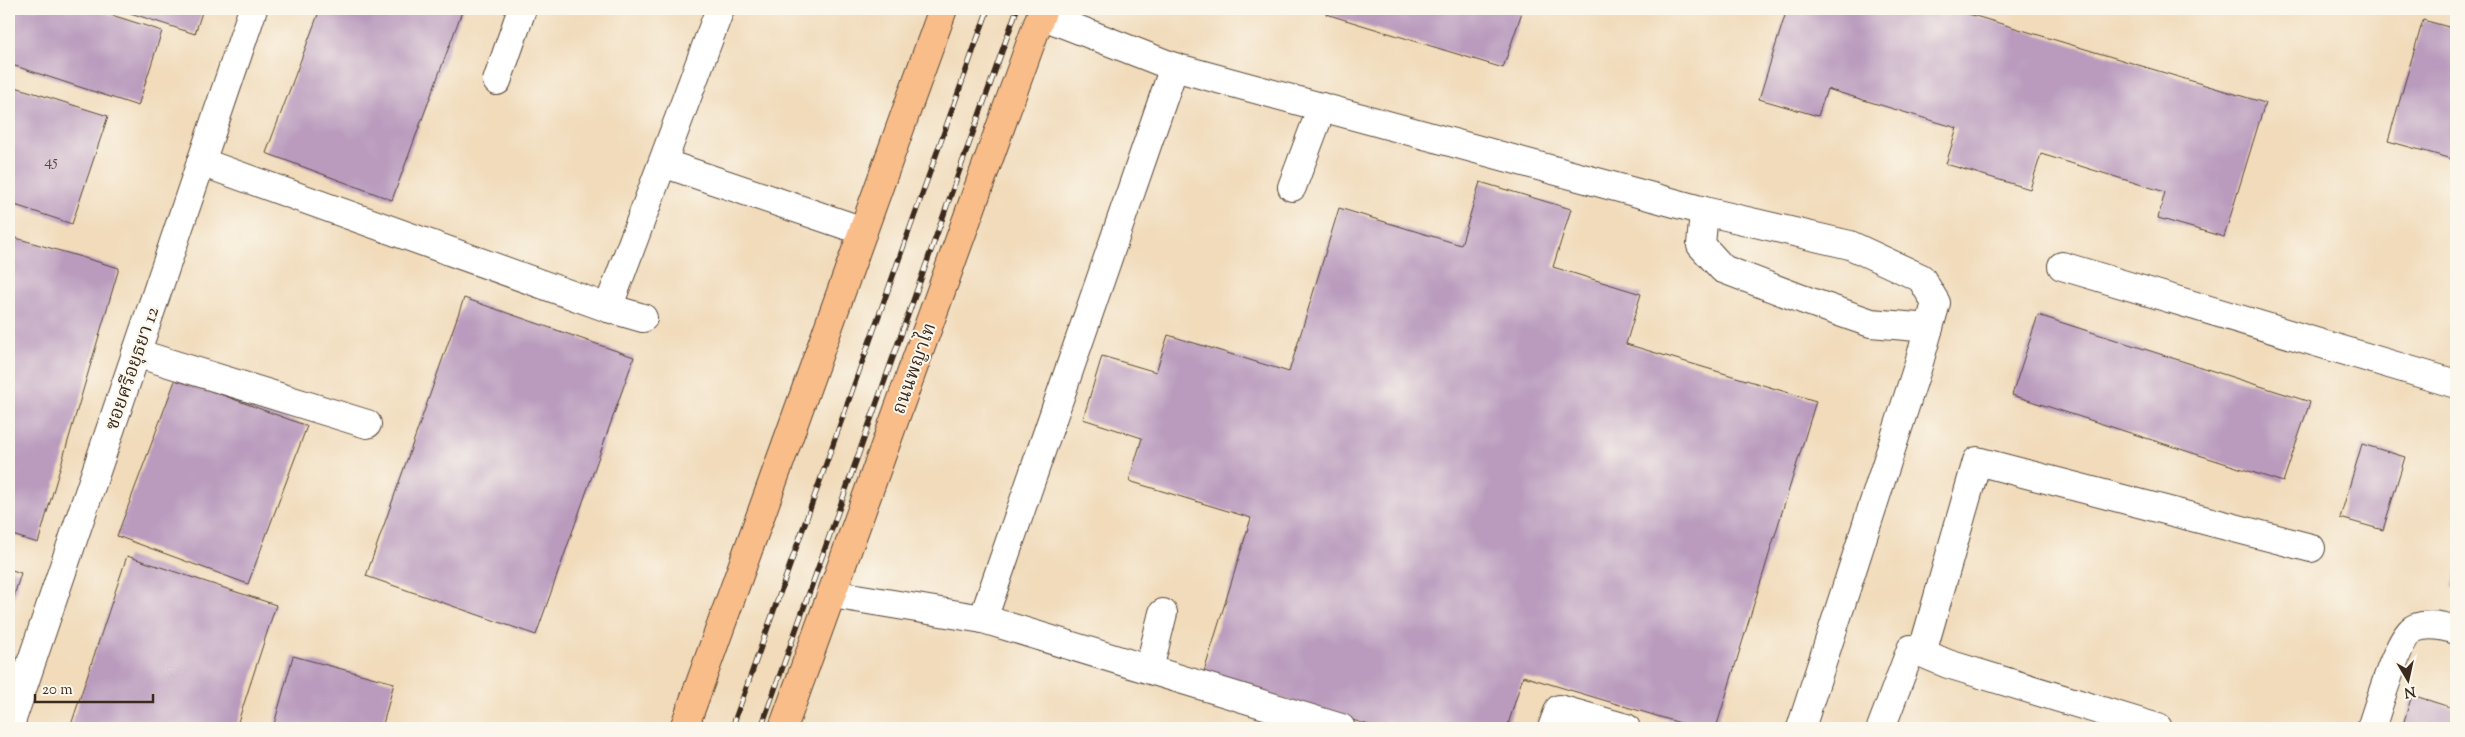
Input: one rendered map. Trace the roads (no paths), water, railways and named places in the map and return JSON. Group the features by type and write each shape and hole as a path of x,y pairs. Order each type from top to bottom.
{"main road":[{"path":"684,728 943,9"},
{"name":"ถนนพญาไท","path":"783,728 1042,12"}],"street":[{"name":"ซอยศรีอยุธยา 12","path":"9,728 253,9"},
{"path":"497,81 522,9"},
{"path":"608,308 720,9"},
{"path":"1042,12 1174,67 1704,211 1850,245 1921,278 1936,303 1801,728"},
{"path":"983,619 1174,67"},
{"path":"1292,187 1322,107"},
{"path":"201,162 608,308 643,318"},
{"path":"662,163 864,231"},
{"path":"1704,211 1701,245 1723,269 1871,323 1929,328"},
{"path":"2062,266 2456,384"},
{"path":"136,353 367,424"},
{"path":"1922,653 1977,460 2311,548"},
{"path":"832,594 983,619 1341,728"},
{"path":"1149,669 1163,613"},
{"path":"2371,728 2402,639 2414,628 2429,626 2456,630"},
{"path":"1880,728 1911,649 1948,664 2158,728"},
{"path":"1552,728 1559,709 1626,728"}],"railway":[{"path":"732,728 988,9"},
{"path":"761,728 1017,9"}]}
